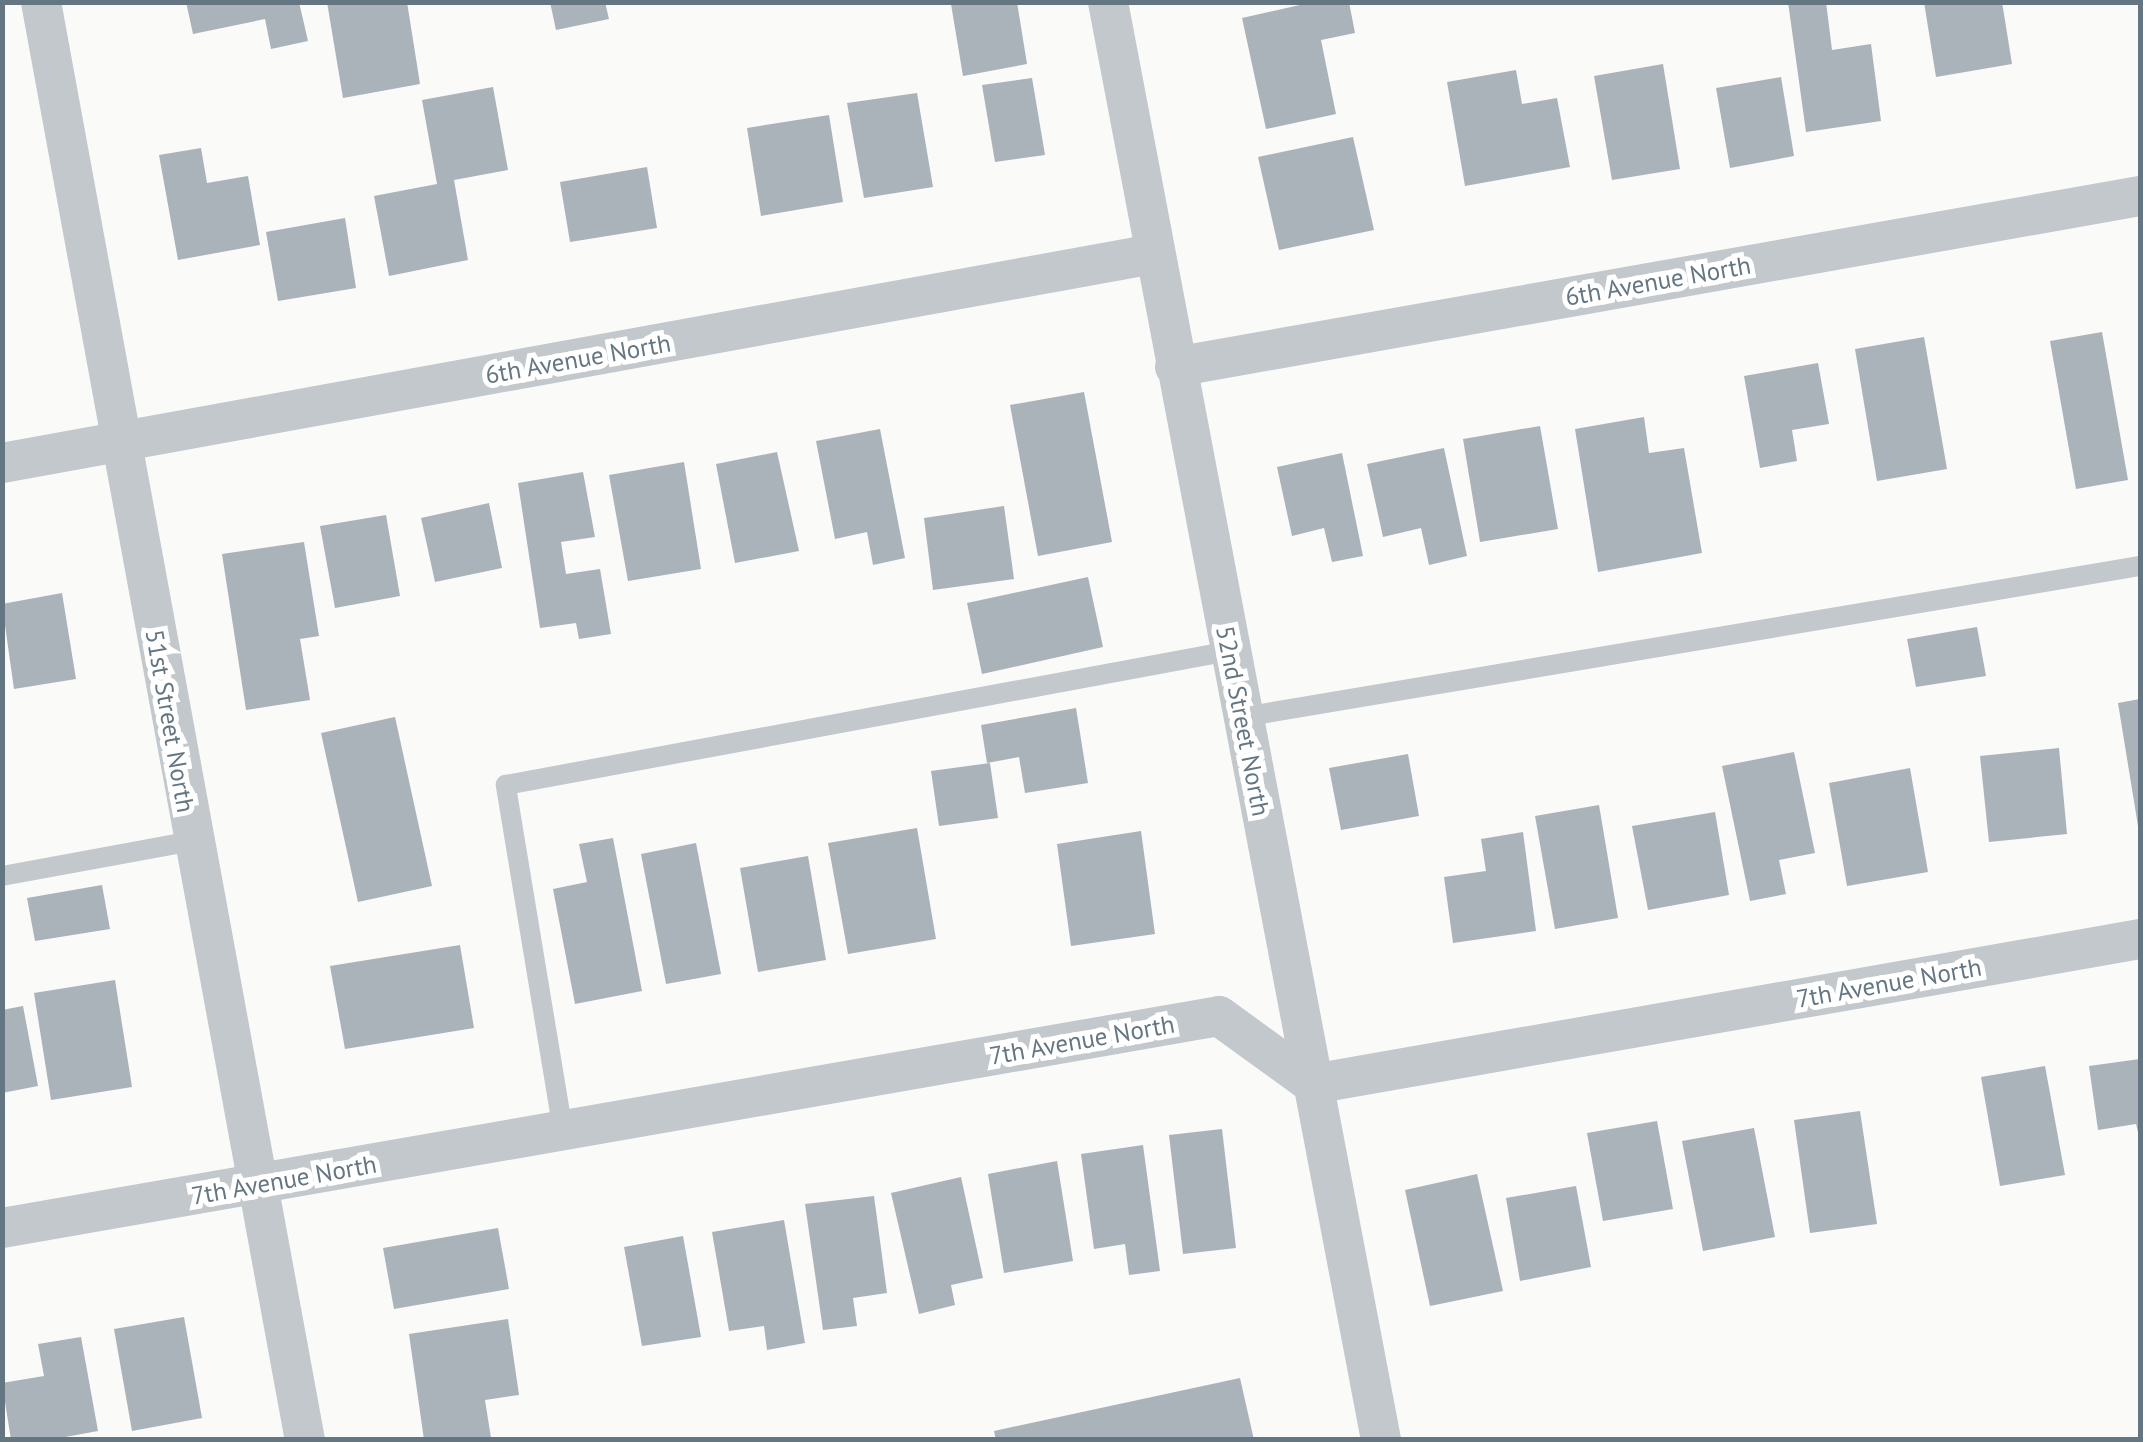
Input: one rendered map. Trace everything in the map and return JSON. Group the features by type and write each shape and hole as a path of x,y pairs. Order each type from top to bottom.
{"street":[{"name":"51st Street North","path":"41,2 255,1185 305,1440"},
{"name":"52nd Street North","path":"1112,3 1153,254 1381,1440"},
{"name":"6th Avenue North","path":"1175,367 2140,196"},
{"name":"6th Avenue North","path":"2,463 1153,254"},
{"name":"7th Avenue North","path":"2,1228 1219,1016 1314,1084 2140,939"}],"lane":[{"path":"1243,717 2140,566"},
{"path":"563,1131 506,785 1230,651"},
{"path":"2,876 192,841"}],"building":[{"path":"186,2 299,2 308,41 271,49 265,19 193,34"},
{"path":"327,2 407,2 420,84 343,98"},
{"path":"550,2 605,2 609,19 556,30"},
{"path":"1017,2 1027,64 963,76 951,4"},
{"path":"1313,2 1349,2 1355,33 1321,40 1336,114 1266,129 1242,18"},
{"path":"1788,2 1826,2 1832,50 1871,44 1881,121 1806,132"},
{"path":"1924,2 2002,2 2012,64 1936,77"},
{"path":"1663,64 1680,169 1612,180 1594,76"},
{"path":"1516,70 1522,104 1557,98 1570,167 1465,186 1447,82"},
{"path":"1781,77 1794,156 1730,168 1716,88"},
{"path":"1032,78 1045,155 995,162 982,85"},
{"path":"493,87 508,170 454,180 468,260 389,276 374,196 437,184 422,100"},
{"path":"917,93 933,187 864,198 847,103"},
{"path":"829,115 843,202 761,216 747,128"},
{"path":"1353,137 1374,230 1279,250 1258,157"},
{"path":"201,148 207,183 248,176 260,245 178,260 159,155"},
{"path":"647,167 657,228 570,242 560,182"},
{"path":"345,218 356,288 278,301 266,232"},
{"path":"2102,332 2128,480 2076,489 2050,341"},
{"path":"1924,337 1947,469 1877,481 1855,349"},
{"path":"1818,363 1829,424 1792,430 1797,461 1760,468 1744,376"},
{"path":"1084,392 1112,542 1038,556 1010,405"},
{"path":"1644,417 1649,453 1684,448 1702,553 1598,572 1575,429"},
{"path":"1540,426 1558,529 1480,542 1463,439"},
{"path":"880,429 905,558 873,565 867,532 835,539 816,441"},
{"path":"1444,448 1467,556 1429,565 1421,528 1383,537 1367,464"},
{"path":"777,452 799,551 735,563 716,464"},
{"path":"1342,453 1363,556 1332,562 1324,528 1292,536 1277,467"},
{"path":"684,462 701,569 628,581 609,475"},
{"path":"583,472 595,537 561,542 566,574 600,569 611,634 579,639 576,623 540,628 518,483"},
{"path":"489,503 502,568 435,582 421,518"},
{"path":"1004,506 1014,579 933,590 924,518"},
{"path":"386,515 400,596 335,608 320,526"},
{"path":"304,542 319,636 300,639 310,700 246,710 222,554"},
{"path":"1088,577 1103,647 982,674 967,603"},
{"path":"62,593 76,679 14,689 2,604"},
{"path":"1977,627 1986,676 1916,687 1907,639"},
{"path":"2140,699 2140,826 2138,826 2118,703"},
{"path":"1076,708 1088,783 1025,793 1019,757 987,763 981,725"},
{"path":"395,717 432,886 358,902 321,733"},
{"path":"2059,748 2067,834 1989,842 1980,756"},
{"path":"1794,752 1815,853 1779,860 1786,894 1750,901 1722,766"},
{"path":"1408,754 1419,816 1341,830 1329,768"},
{"path":"990,763 998,818 939,826 931,771"},
{"path":"1910,768 1928,872 1847,886 1829,783"},
{"path":"1599,805 1618,918 1555,929 1535,816"},
{"path":"1715,812 1729,895 1648,910 1632,826"},
{"path":"917,828 936,939 848,954 828,843"},
{"path":"1141,831 1155,934 1071,946 1057,844"},
{"path":"1523,832 1536,931 1453,943 1444,877 1486,871 1481,839"},
{"path":"613,838 642,991 575,1004 553,889 587,882 579,844"},
{"path":"696,843 721,974 666,984 641,854"},
{"path":"808,856 826,960 758,972 740,868"},
{"path":"102,885 110,929 35,941 27,898"},
{"path":"460,945 474,1028 345,1049 330,966"},
{"path":"115,980 132,1087 51,1100 34,993"},
{"path":"23,1006 38,1086 2,1093 2,1010"},
{"path":"2140,1059 2140,1140 2136,1124 2098,1130 2089,1066"},
{"path":"2045,1066 2065,1175 2000,1186 1981,1077"},
{"path":"1860,1111 1877,1224 1810,1233 1794,1120"},
{"path":"1657,1121 1673,1209 1603,1221 1587,1133"},
{"path":"1754,1128 1775,1237 1703,1251 1682,1141"},
{"path":"1222,1129 1236,1248 1183,1254 1169,1135"},
{"path":"1143,1145 1160,1271 1129,1275 1125,1244 1094,1249 1081,1154"},
{"path":"1057,1161 1073,1261 1004,1273 988,1174"},
{"path":"1477,1174 1503,1291 1430,1306 1405,1190"},
{"path":"961,1177 983,1278 951,1285 955,1305 919,1314 891,1193"},
{"path":"1576,1186 1591,1267 1520,1281 1506,1198"},
{"path":"874,1196 887,1293 853,1298 857,1326 823,1330 805,1204"},
{"path":"784,1220 805,1343 767,1350 764,1326 729,1331 712,1232"},
{"path":"498,1228 509,1289 394,1309 383,1248"},
{"path":"683,1236 701,1337 642,1346 624,1247"},
{"path":"184,1317 202,1418 132,1431 114,1329"},
{"path":"508,1319 519,1395 485,1400 491,1438 424,1440 409,1334"},
{"path":"81,1337 98,1431 49,1440 11,1440 2,1383 44,1376 38,1344"},
{"path":"1240,1378 1254,1440 996,1440 994,1431"}]}
